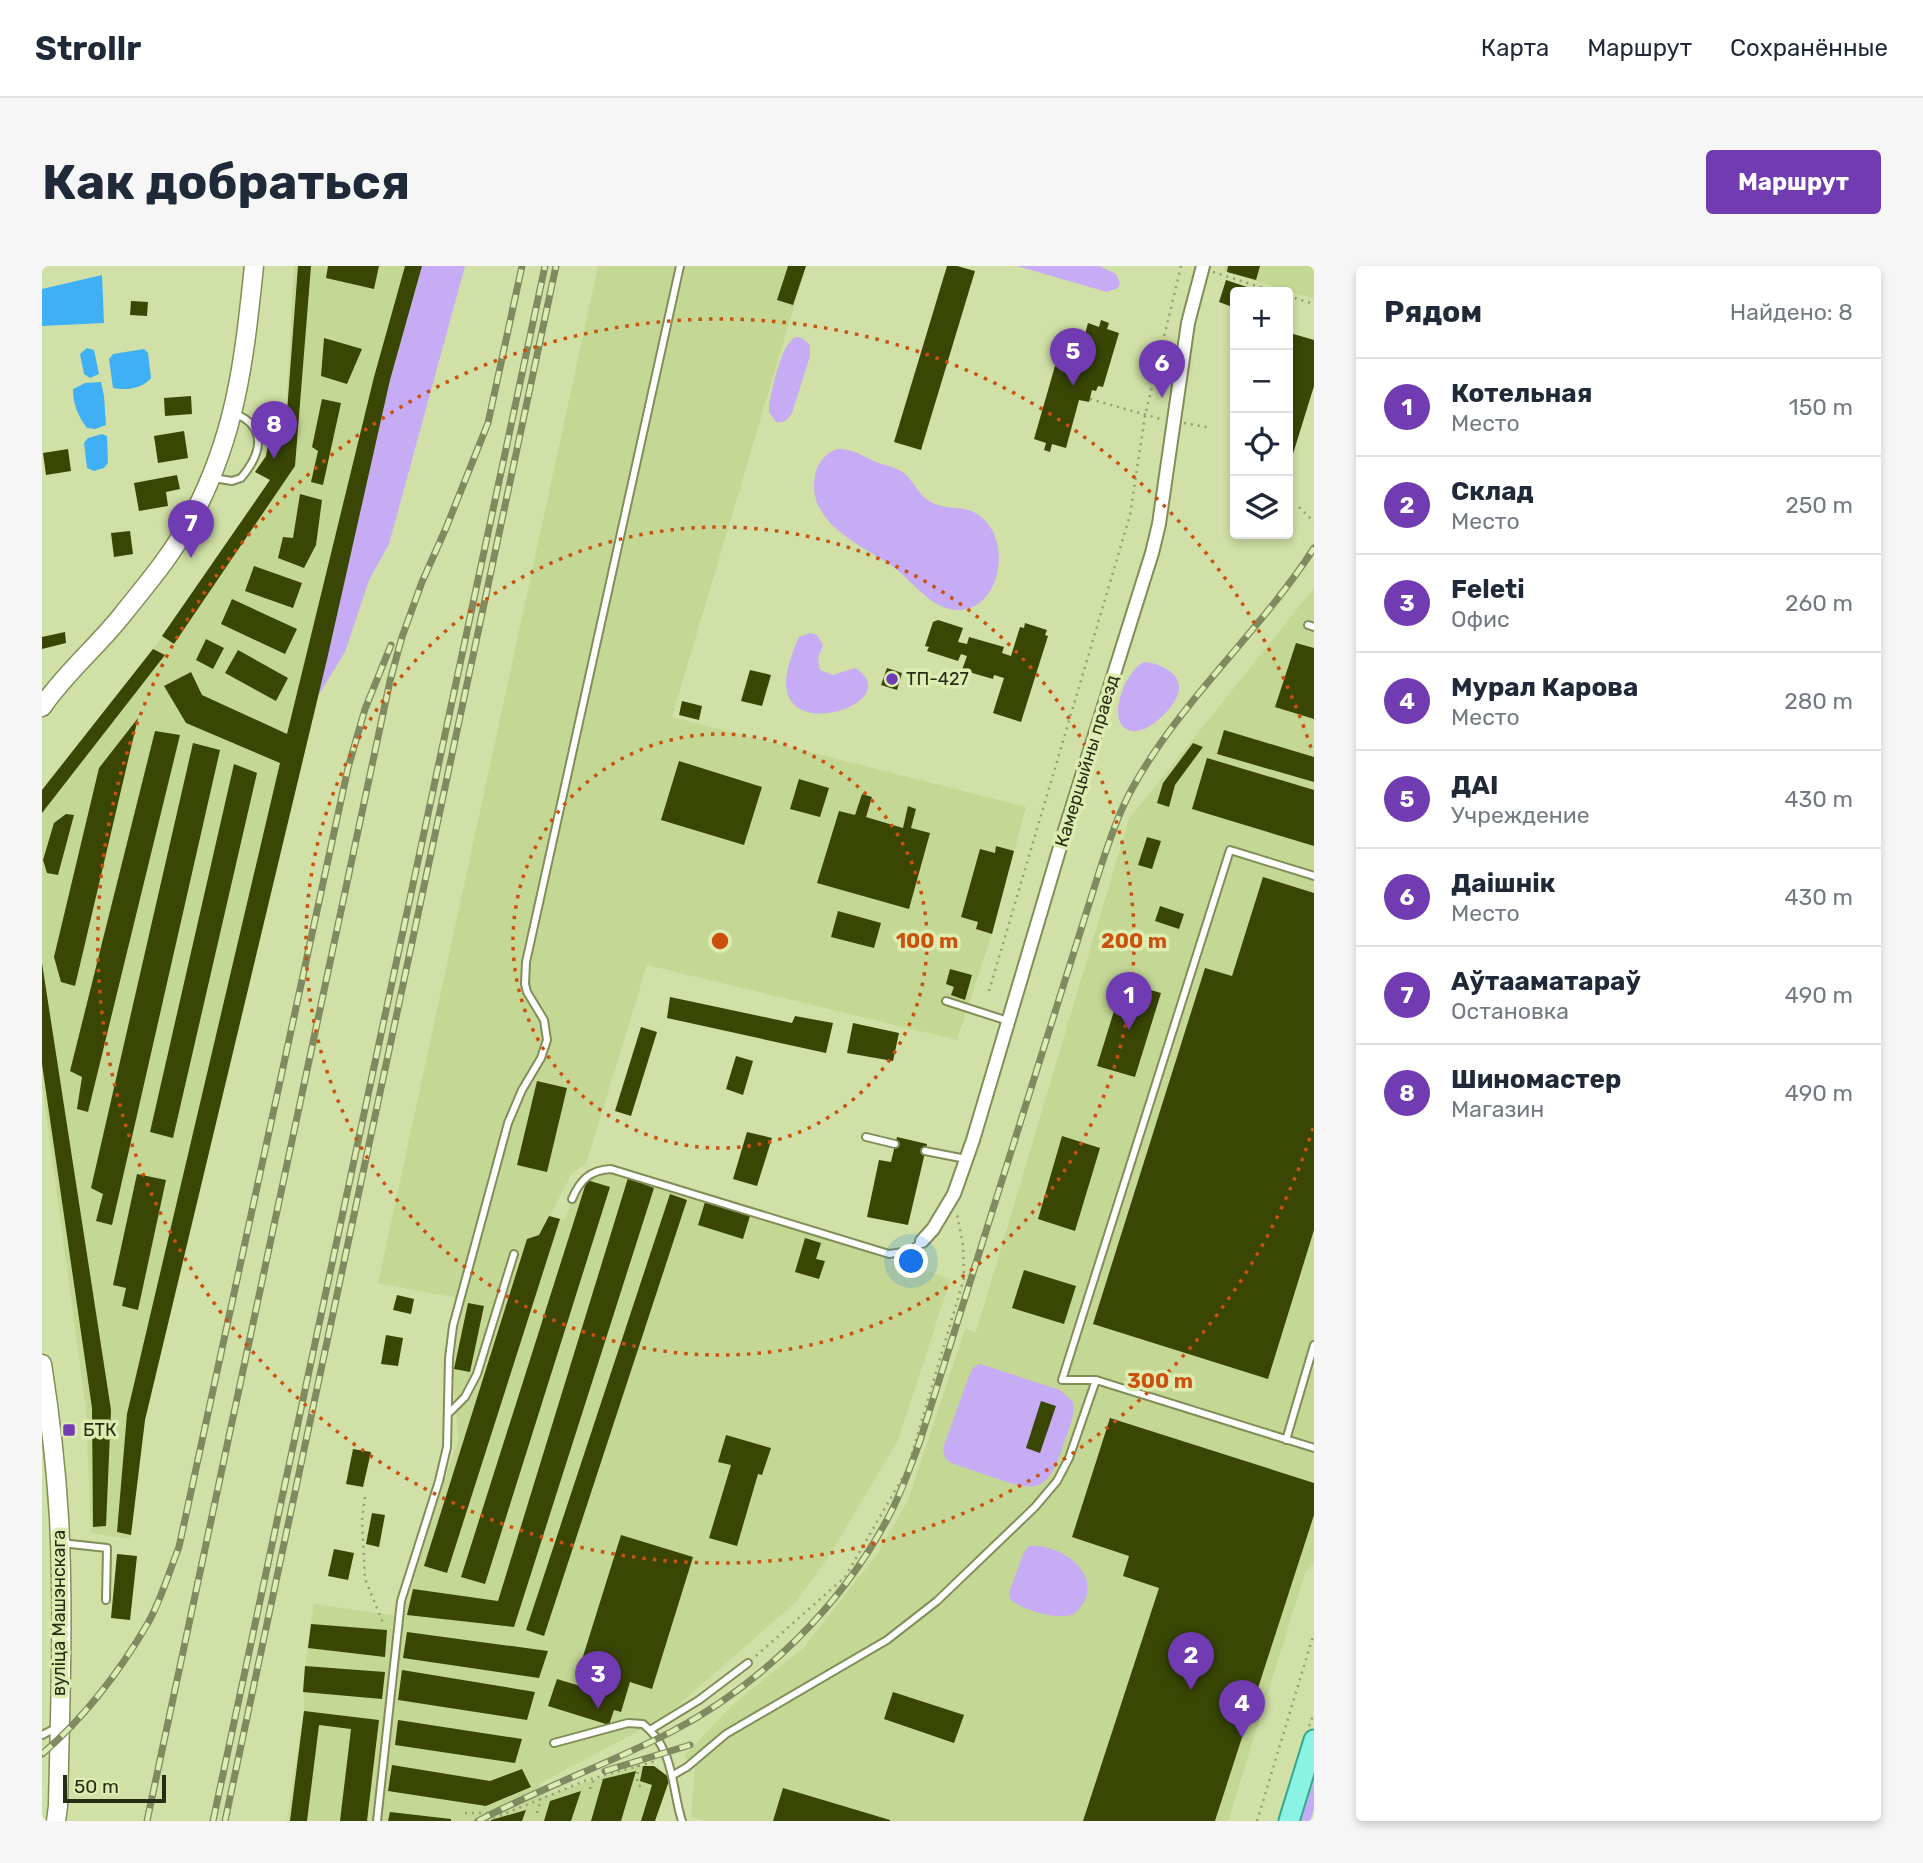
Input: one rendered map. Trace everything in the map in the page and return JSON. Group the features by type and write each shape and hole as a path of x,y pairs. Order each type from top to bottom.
{"main road":[{"path":"42,707 59,684 121,617 174,548 211,478 234,413 254,266"},
{"name":"вуліца Машэнскага","path":"42,1364 53,1444 60,1542 56,1821"},
{"path":"1289,1821 1314,1740"}],"street":[{"name":"Камерцыйны праезд","path":"922,1241 933,1229 954,1194 966,1159 1152,553 1159,524 1188,323 1203,267"}],"lane":[{"path":"377,1821 401,1601 443,1464 449,1413 449,1358 461,1293 508,1123 522,1090 545,1049 547,1030 527,992 526,962 680,266"},
{"path":"211,478 232,481 241,478 255,453 258,437 256,427 234,413"},
{"path":"1314,876 1230,850 1062,1380 1096,1380 1314,1448"},
{"path":"946,1001 1009,1021"},
{"path":"866,1137 895,1144"},
{"path":"925,1151 966,1159"},
{"path":"572,1199 582,1180 591,1173 611,1169 889,1254 911,1251 922,1241"},
{"path":"449,1413 459,1405 472,1387 514,1254"},
{"path":"1286,1440 1314,1345"},
{"path":"673,1775 687,1767 726,1734 887,1640 937,1601 1044,1499 1057,1482 1072,1451 1096,1380"},
{"path":"60,1542 107,1548 106,1600"},
{"path":"650,1730 699,1700 748,1663"},
{"path":"554,1743 628,1723 643,1724 663,1747 673,1775 682,1821"},
{"path":"42,1735 59,1727"}],"path":[{"path":"989,991 1130,515 1145,416 1181,266"},
{"path":"1203,267 1261,287"},
{"path":"1293,298 1314,304"},
{"path":"1090,399 1145,416 1211,428"},
{"path":"1299,507 1314,522"},
{"path":"748,1663 845,1577 907,1470 964,1278 963,1245 954,1194"},
{"path":"365,1497 362,1519 365,1579 383,1623"},
{"path":"1257,1821 1314,1633"},
{"path":"487,1821 594,1778 638,1765 653,1762 673,1775"},
{"path":"638,1765 637,1783 641,1787"},
{"path":"590,1789 594,1778"},
{"path":"537,1813 541,1799"},
{"path":"465,1813 509,1812"}],"shaded area":[{"path":"294,266 422,266 390,380 328,655 145,1420 130,1539 91,1533 86,1409 42,1083 42,790 158,643 270,480 285,438"},
{"path":"422,266 465,266 389,544 369,580 345,652 318,696 390,380"},
{"path":"598,266 806,266 672,717 1026,807 992,934 957,1040 647,965 586,1164 572,1173 550,1216 565,1220 582,1180 611,1169 698,1195 697,1200 946,1277 950,1281 898,1440 831,1553 796,1602 675,1708 635,1733 539,1784 545,1796 635,1766 654,1766 655,1821 287,1821 304,1711 305,1666 314,1604 403,1617 415,1569 458,1440 453,1368 462,1299 378,1283"},
{"path":"1017,266 1099,266 1116,274 1120,283 1118,288 1107,292"},
{"path":"1225,266 1314,266 1314,299 1293,292 1293,287 1275,287 1224,271"},
{"path":"796,337 802,338 810,345 810,356 792,413 786,420 776,422 769,412 773,387 782,356"},
{"path":"837,449 853,452 898,469 930,502 969,510 988,524 995,535 999,563 991,590 982,601 971,608 957,610 938,604 888,563 849,539 826,518 818,506 814,492 815,476 822,460"},
{"path":"1314,588 1314,1563 1305,1573 1228,1821 704,1821 691,1817 695,1768 684,1756 731,1706 803,1648 878,1553 908,1500 965,1329 976,1332 1129,819"},
{"path":"810,633 817,635 823,645 818,658 820,670 833,675 855,668 867,681 865,694 853,705 835,712 815,713 798,708 787,693 788,668 794,648 799,637"},
{"path":"1144,662 1156,664 1172,673 1179,684 1179,690 1173,704 1160,719 1143,729 1128,730 1121,724 1118,706 1125,684"},
{"path":"980,1364 1060,1390 1073,1402 1072,1420 1057,1463 1052,1473 1039,1485 1022,1486 1011,1483 951,1463 945,1458 943,1448 969,1376 973,1368"},
{"path":"1029,1546 1043,1547 1069,1557 1086,1577 1088,1589 1084,1601 1074,1614 1059,1616 1040,1613 1010,1599 1009,1593 1023,1554"},
{"path":"1314,1770 1314,1808 1310,1821 1298,1821"}],"water":[{"path":"102,275 104,323 42,326 42,289"},
{"path":"87,348 94,350 99,374 90,378 84,374 80,354"},
{"path":"144,349 148,353 151,378 134,388 113,388 109,359 113,354"},
{"path":"101,382 106,425 95,429 87,428 77,410 73,389 85,383"},
{"path":"102,434 107,436 108,463 104,468 94,471 87,468 84,443 88,438"}],"building":[{"path":"298,266 311,266 295,466 174,644 162,636 270,480 255,472 266,456 270,433 285,438"},
{"path":"328,266 379,266 374,289 326,278"},
{"path":"405,266 422,266 390,380 328,655 145,1420 131,1535 117,1532 127,1414 280,763 186,723 164,686 191,672 202,695 287,734 374,377"},
{"path":"788,266 806,266 793,305 777,300"},
{"path":"947,266 975,271 921,450 894,442"},
{"path":"1228,266 1260,266 1256,280 1227,272"},
{"path":"1226,280 1247,287 1230,287 1230,306 1219,302"},
{"path":"131,301 148,302 147,316 130,315"},
{"path":"1101,320 1109,323 1107,329 1119,333 1103,387 1098,386 1096,391 1092,390 1089,402 1079,400 1066,448 1052,444 1050,452 1044,450 1046,443 1034,439 1055,366 1068,370 1069,364 1076,366 1088,323 1099,327"},
{"path":"1293,334 1314,340 1314,386 1293,454"},
{"path":"324,338 362,349 347,384 321,376"},
{"path":"191,396 192,414 165,416 164,398"},
{"path":"322,399 341,403 323,485 311,482 318,451 312,447"},
{"path":"184,431 188,458 158,463 154,436"},
{"path":"68,449 71,471 46,475 43,453"},
{"path":"177,475 180,489 166,492 168,506 139,511 134,483"},
{"path":"300,494 322,500 316,545 304,568 278,558 283,537 293,538"},
{"path":"130,531 133,554 114,557 111,533"},
{"path":"254,566 302,583 293,608 245,591"},
{"path":"232,599 297,629 285,654 221,624"},
{"path":"938,620 963,628 958,642 967,644 969,637 1004,647 1002,653 1011,656 1020,627 1024,628 1025,623 1047,630 1045,635 1048,636 1021,722 993,713 1004,678 994,675 993,679 962,670 967,656 961,654 958,661 927,651 929,647 925,646 933,622"},
{"path":"65,632 66,643 42,649 42,637"},
{"path":"206,639 224,648 213,669 196,660"},
{"path":"1296,643 1314,648 1314,719 1275,707"},
{"path":"153,649 165,655 42,813 42,790"},
{"path":"238,650 288,678 276,701 225,673"},
{"name":"ТП-427","path":"887,668 902,673 897,690 881,685"},
{"path":"750,670 771,675 762,706 741,701"},
{"path":"682,701 702,706 699,720 679,715"},
{"path":"138,718 75,986 61,982 54,957 99,768"},
{"path":"1224,730 1314,757 1314,782 1217,754"},
{"path":"155,731 180,735 88,1112 77,1109 82,1077 70,1071"},
{"path":"193,743 220,750 112,1225 96,1221 103,1194 91,1188"},
{"path":"1193,743 1203,747 1175,785 1169,807 1157,803 1163,783"},
{"path":"1207,758 1314,790 1314,846 1192,809"},
{"path":"679,761 762,787 744,845 661,820"},
{"path":"234,764 257,773 173,1138 150,1132"},
{"path":"799,779 829,788 820,817 790,809"},
{"path":"862,794 872,797 866,817 903,828 908,806 916,809 911,828 930,833 909,909 817,883 839,811 855,815"},
{"path":"66,814 74,815 58,875 47,873 43,860 54,823"},
{"path":"1147,837 1161,841 1152,869 1138,865"},
{"path":"996,846 1014,851 992,934 976,929 978,922 961,917 980,849 995,853"},
{"path":"1263,877 1314,893 1314,1230 1268,1379 1093,1324 1205,968 1232,976"},
{"path":"1160,906 1184,914 1179,929 1155,921"},
{"path":"838,911 881,923 874,948 831,937"},
{"path":"42,963 111,1410 106,1526 93,1527 92,1408 42,1064"},
{"path":"950,969 972,975 965,1000 951,995 954,987 946,984"},
{"path":"1123,982 1161,993 1135,1077 1097,1066"},
{"path":"670,997 792,1023 795,1016 833,1023 826,1053 667,1018"},
{"path":"853,1023 899,1033 893,1061 847,1053"},
{"path":"641,1027 657,1032 631,1116 615,1111"},
{"path":"736,1056 753,1061 743,1095 726,1089"},
{"path":"537,1081 567,1088 547,1172 517,1165"},
{"path":"747,1132 772,1138 757,1186 733,1179"},
{"path":"1062,1136 1100,1148 1075,1231 1038,1219"},
{"path":"897,1137 927,1144 908,1225 867,1217 879,1160 891,1162"},
{"path":"137,1174 166,1180 138,1310 122,1306 126,1288 113,1285"},
{"path":"628,1178 654,1188 514,1627 407,1615 413,1589 498,1601"},
{"path":"587,1180 610,1187 485,1584 461,1577"},
{"path":"670,1194 687,1200 544,1636 526,1630"},
{"path":"705,1202 750,1216 743,1239 698,1225"},
{"path":"549,1216 560,1219 447,1573 424,1566 527,1239 539,1235"},
{"path":"805,1238 821,1243 816,1259 825,1261 819,1279 795,1272"},
{"path":"1024,1270 1076,1286 1064,1324 1012,1308"},
{"path":"397,1295 414,1299 411,1314 393,1310"},
{"path":"468,1303 484,1306 470,1372 454,1369"},
{"path":"386,1335 403,1338 398,1366 381,1364"},
{"path":"1041,1401 1056,1406 1040,1453 1026,1448"},
{"path":"1110,1418 1314,1483 1314,1515 1215,1821 1083,1821 1159,1588 1123,1576 1129,1556 1072,1537"},
{"path":"726,1435 771,1448 762,1475 758,1474 737,1546 709,1538 731,1465 718,1462"},
{"path":"353,1449 371,1452 363,1487 346,1484"},
{"path":"372,1513 385,1515 379,1547 366,1544"},
{"path":"621,1535 693,1557 652,1689 630,1682 621,1712 614,1710 609,1725 548,1706 557,1679 607,1694 613,1676 580,1666"},
{"path":"334,1549 354,1553 348,1580 328,1576"},
{"path":"117,1554 137,1556 130,1620 111,1618"},
{"path":"311,1624 387,1630 385,1657 308,1648"},
{"path":"407,1632 548,1651 539,1678 403,1658"},
{"path":"305,1666 385,1672 382,1699 303,1692"},
{"path":"402,1670 535,1692 527,1720 398,1700"},
{"path":"893,1692 964,1715 954,1743 884,1719"},
{"path":"304,1711 379,1720 367,1821 340,1821 351,1729 319,1725 307,1821 290,1821"},
{"path":"398,1720 522,1739 515,1763 395,1745"},
{"path":"392,1765 490,1781 522,1769 531,1787 486,1806 388,1791"},
{"path":"643,1766 654,1766 670,1778 655,1821 641,1821 652,1785 640,1781"},
{"path":"636,1771 621,1821 591,1821 603,1779"},
{"path":"783,1788 890,1820 890,1821 773,1821"},
{"path":"581,1791 571,1821 544,1821 550,1801"},
{"path":"526,1810 522,1821 491,1821 491,1820"},
{"path":"390,1812 451,1819 451,1821 388,1821"}],"railway":[{"path":"147,1821 390,681 402,637 422,582 488,423 522,266"},
{"path":"213,1821 545,266"},
{"path":"225,1821 556,266"},
{"path":"478,1821 671,1732 737,1691 797,1640 849,1580 871,1548 894,1505 920,1441 1101,866 1123,806 1174,724 1270,608 1314,548"},
{"path":"42,1754 87,1709 126,1659 153,1614 179,1547 348,768 365,709 391,645"},
{"path":"605,1771 690,1745"}],"place":[{"name":"ДАІ","path":"1073,386"},
{"name":"Даішнік","path":"1162,398"},
{"name":"Шиномастер","path":"274,459"},
{"name":"Аўтааматараў","path":"191,558"},
{"name":"ТП-427","path":"892,679"},
{"name":"Котельная","path":"1129,1030"},
{"name":"БТК","path":"69,1430"},
{"name":"Склад","path":"1191,1690"},
{"name":"Feleti","path":"598,1709"},
{"name":"Мурал Карова","path":"1242,1738"}]}
